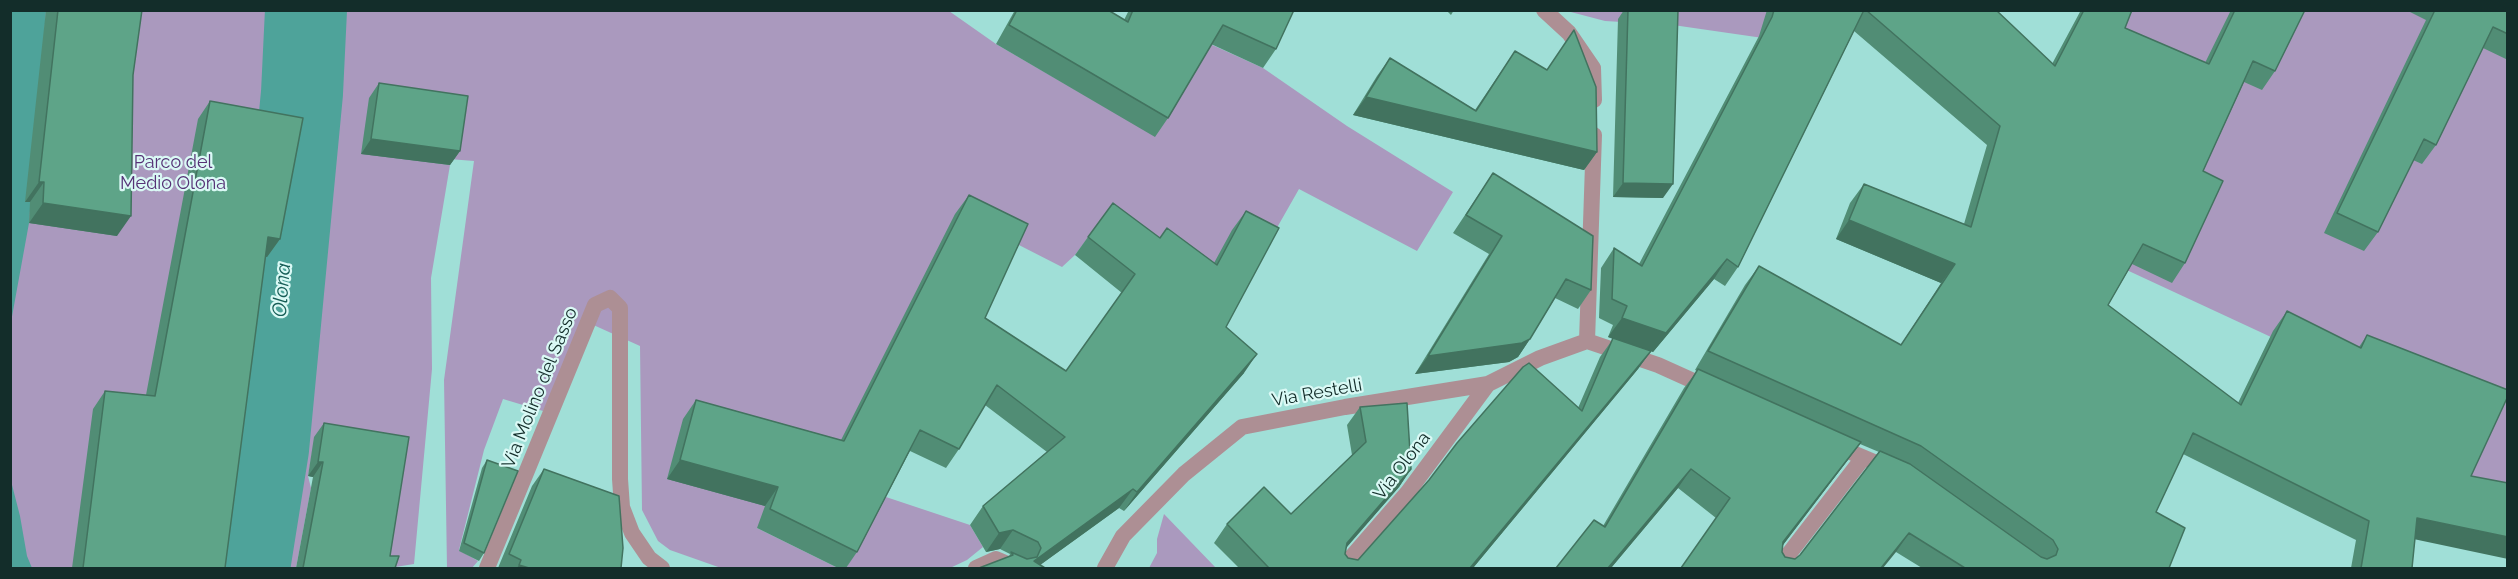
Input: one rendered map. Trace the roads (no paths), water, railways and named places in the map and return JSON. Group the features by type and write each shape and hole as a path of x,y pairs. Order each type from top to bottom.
{"street":[{"path":"1544,10 1569,33 1593,68 1594,167 1587,341 1658,365 1723,394"},
{"name":"Via Molino del Sasso","path":"487,568 595,305 610,298 620,308 622,507 632,533 649,558 662,568"},
{"name":"Via Restelli","path":"1105,568 1123,536 1184,474 1242,427 1345,407 1488,384 1540,358 1587,341"},
{"name":"Via Olona","path":"1342,568 1408,492 1488,384"},
{"path":"1820,438 1907,478"},
{"path":"1778,568 1863,458"},
{"path":"976,568 996,560 1017,568"}],"water":[{"path":"11,11 46,11 29,223 11,322"},
{"path":"11,481 27,556 32,568 11,568"}],"waterway":[{"name":"Olona","path":"249,568 268,449 302,93 306,10"}],"park label":[{"name":"Parco del Medio Olona","path":"173,174"}]}
